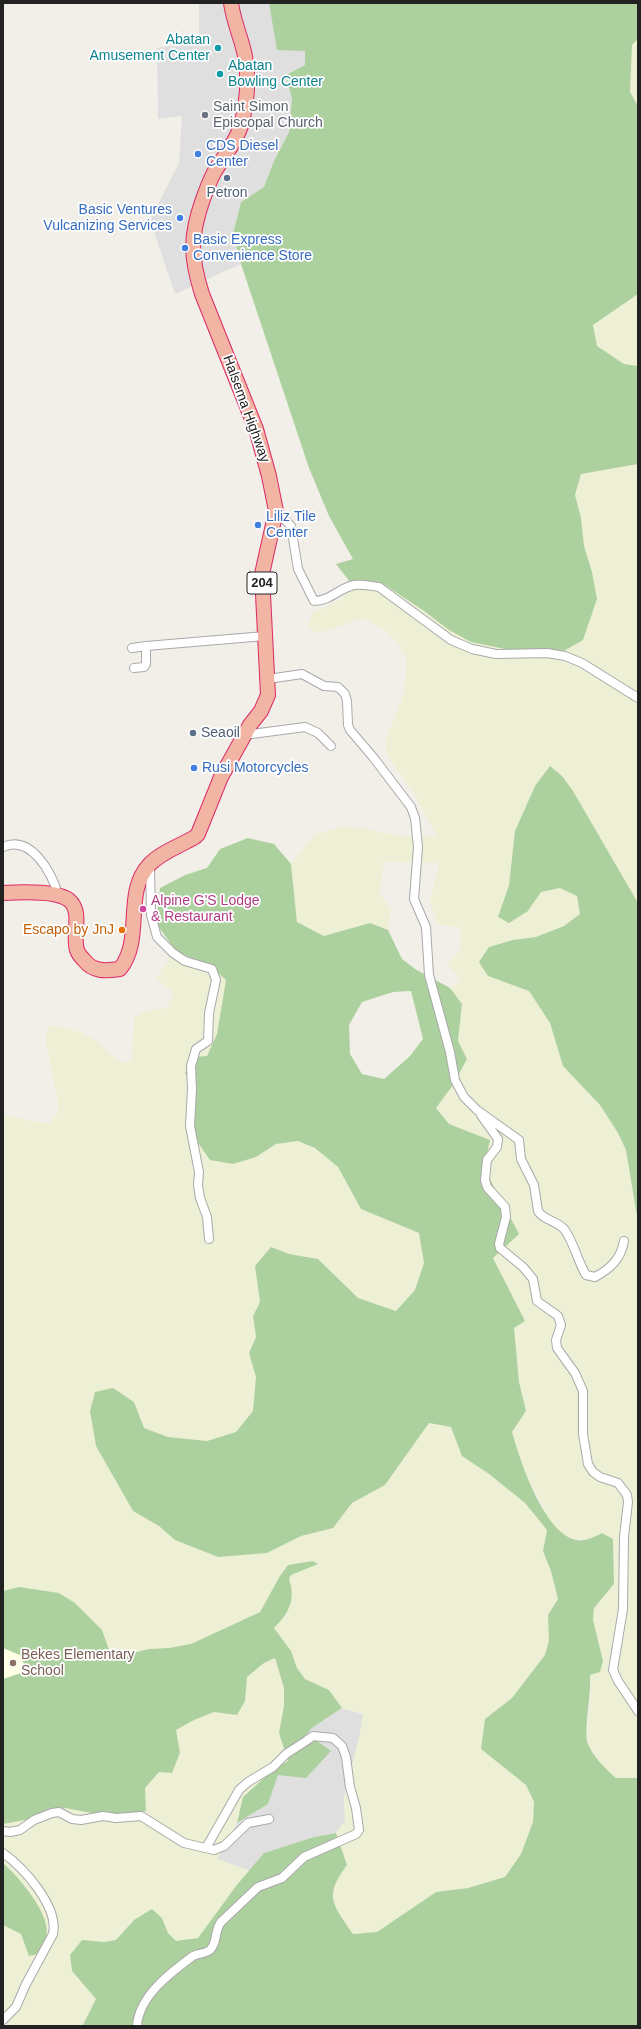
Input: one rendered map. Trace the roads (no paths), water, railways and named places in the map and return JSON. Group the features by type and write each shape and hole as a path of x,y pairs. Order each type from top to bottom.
{"highway":[{"name":"Halsema Highway","path":"3,893 19,892 58,896 68,900 75,907 77,951 89,967 104,971 120,969 127,960 131,950 138,884 150,864 198,834 221,778 244,735 261,710 268,695 262,574 276,510 269,476 256,429 202,294 193,260 192,246 198,213 215,171 231,146 241,126 247,87 247,65 233,17 231,3"}],"street":[{"path":"276,510 291,526 298,569 314,601 325,600 354,585 379,587 450,640 472,649 496,654 547,653 565,656 582,663 638,698"},
{"path":"132,648 265,636"},
{"path":"134,668 144,667 146,664 146,646"},
{"path":"268,679 302,674 324,686 338,688 341,690 347,701 348,725 350,730 374,757 411,807 415,818 418,847 414,899 426,927 429,975 450,1052 455,1080 464,1097 477,1110 498,1139 497,1147 487,1160 485,1180 487,1188 505,1207 506,1217 499,1244 500,1248 523,1267 533,1279 536,1302 558,1316 561,1325 556,1340 557,1348 575,1373 583,1391 583,1434 588,1464 600,1477 618,1483 627,1494 628,1502 624,1537 623,1609 613,1670 618,1681 638,1711"},
{"path":"244,735 305,728 318,734 331,746"},
{"path":"3,847 16,843 25,846 43,864 53,878 58,896"},
{"path":"150,864 151,916 157,937 173,953 185,961 212,969 216,980 209,1013 208,1041 196,1049 191,1066 192,1089 190,1126 199,1172 198,1185 200,1198 207,1217 209,1239"},
{"path":"477,1110 519,1140 521,1159 534,1185 538,1211 543,1216 555,1221 564,1229 571,1240 586,1275 595,1277 603,1273 620,1257 624,1241"},
{"path":"137,2026 139,2013 151,1993 195,1955 209,1951 216,1942 217,1927 258,1886 282,1878 304,1857 356,1834 359,1830 356,1808 350,1787 346,1757 342,1746 333,1738 313,1736 286,1754 273,1767 248,1782 239,1790 206,1848"},
{"path":"3,1831 10,1832 20,1830 34,1820 59,1812 72,1819 80,1820 103,1816 116,1818 141,1816 184,1843 214,1850 224,1846 248,1823 269,1819"},
{"path":"3,1853 15,1862 36,1886 49,1911 54,1927 53,1934 16,2007 3,2020"}],"place":[{"name":"Abatan Amusement Center","path":"218,48"},
{"name":"Abatan Bowling Center","path":"220,74"},
{"name":"Saint Simon Episcopal Church","path":"205,115"},
{"name":"CDS Diesel Center","path":"198,154"},
{"name":"Petron","path":"227,178"},
{"name":"Basic Ventures Vulcanizing Services","path":"180,218"},
{"name":"Basic Express Convenience Store","path":"185,248"},
{"name":"Liliz Tile Center","path":"258,525"},
{"name":"Seaoil","path":"193,733"},
{"name":"Rusi Motorcycles","path":"194,768"},
{"name":"Alpine G'S Lodge & Restaurant","path":"143,909"},
{"name":"Escapo by JnJ","path":"122,930"},
{"name":"Bekes Elementary School","path":"13,1663"}]}
